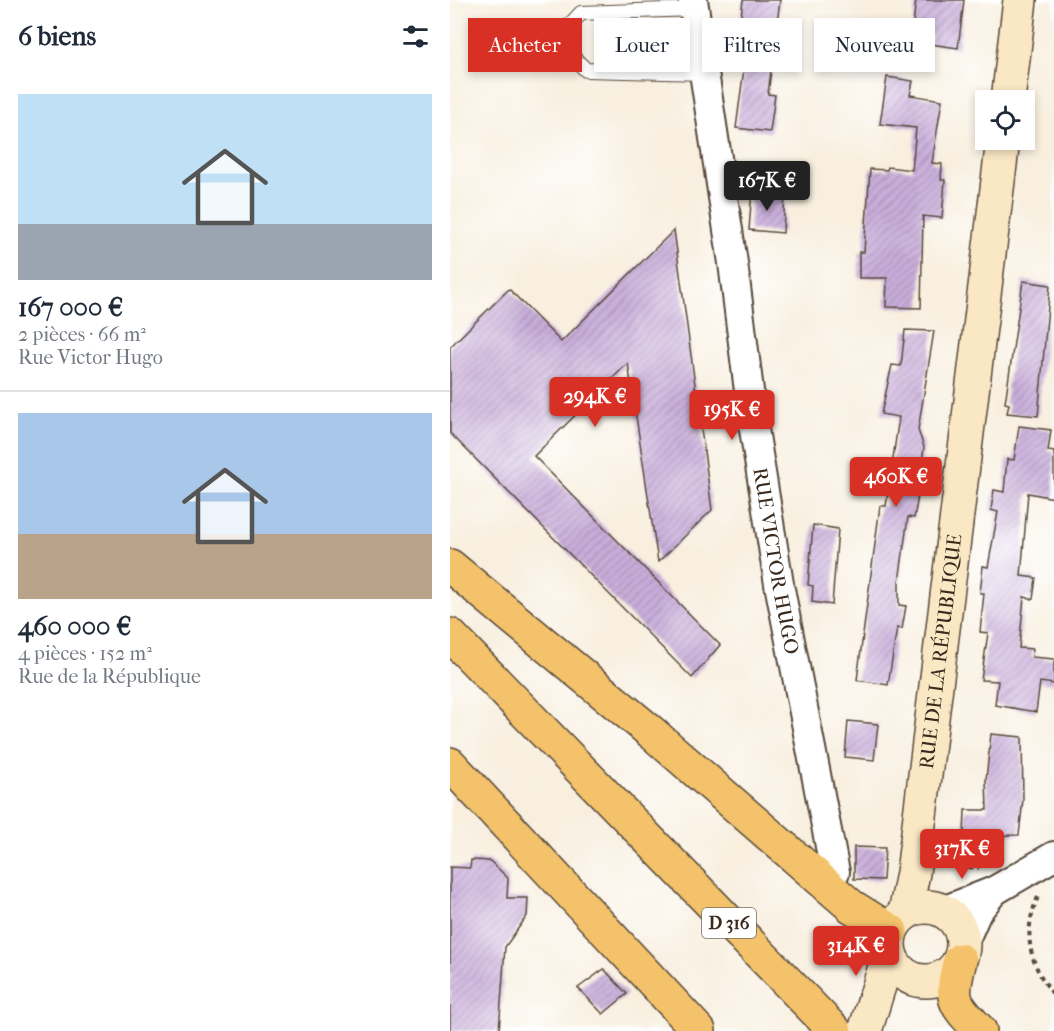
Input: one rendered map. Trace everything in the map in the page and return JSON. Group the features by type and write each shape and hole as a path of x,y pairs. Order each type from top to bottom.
{"main road":[{"path":"1009,90 1020,0"},
{"name":"RUE DE LA RÉPUBLIQUE","path":"914,868 1002,150"},
{"path":"450,566 651,732 851,906 911,923 958,925 962,952 952,990 960,1009 980,1031"},
{"name":"D 316","path":"450,635 835,1031"},
{"path":"450,764 699,1031"},
{"path":"914,868 911,923 897,969 919,981"},
{"path":"868,1022 911,923"},
{"path":"868,1022 919,981 943,978 962,952"}],"street":[{"name":"RUE VICTOR HUGO","path":"693,4 733,263 753,423 779,584 835,872"},
{"path":"911,923 990,880 1028,870 1054,856"},
{"path":"962,952 990,880"}],"lane":[{"path":"693,4 581,13 568,27 573,57 586,70 704,73"}],"path":[{"path":"914,868 990,880"},
{"path":"1028,870 1043,890 1031,918 1030,951 1039,974 1054,995"}],"building":[{"path":"743,0 780,0 778,18 741,18"},
{"path":"916,0 964,0 958,48 935,45 935,18 914,18"},
{"path":"743,72 771,72 768,94 775,95 770,132 736,128"},
{"path":"887,77 913,81 910,95 942,100 932,163 942,164 941,180 945,180 942,218 923,216 921,308 886,307 887,278 859,278 859,252 864,252 870,169 887,170 888,167 912,170 916,128 880,124"},
{"path":"752,190 785,193 783,233 749,230"},
{"path":"674,230 712,510 658,562 628,363 534,456 720,645 692,678 450,433 450,347 509,289 561,342"},
{"path":"1023,281 1050,285 1038,416 1007,413 1009,404 1005,403"},
{"path":"905,330 934,331 918,430 924,447 917,502 914,518 908,517 899,582 899,605 906,606 902,629 897,628 888,685 857,680 880,506 886,506 899,417 881,414 892,365 901,366"},
{"path":"1019,426 1051,430 1048,451 1054,452 1054,498 1028,493 1021,576 1036,578 1033,599 1024,597 1019,648 1033,649 1032,657 1054,659 1054,684 1040,682 1036,712 995,705 998,681 981,680 988,633 980,632 984,593 980,593 983,566 988,567 998,512 991,510 994,490 1004,492 1007,459 1014,460"},
{"path":"813,525 838,529 832,605 812,602 813,586 808,585"},
{"path":"848,721 878,724 874,760 845,757"},
{"path":"991,734 1022,737 1023,799 1019,835 964,836 965,810 987,810 986,780"},
{"path":"854,847 885,848 883,880 854,879"},
{"path":"471,860 490,861 508,878 507,898 528,898 527,916 505,947 499,1031 450,1031 450,867 470,868"},
{"path":"604,969 627,994 603,1014 578,988"}]}
